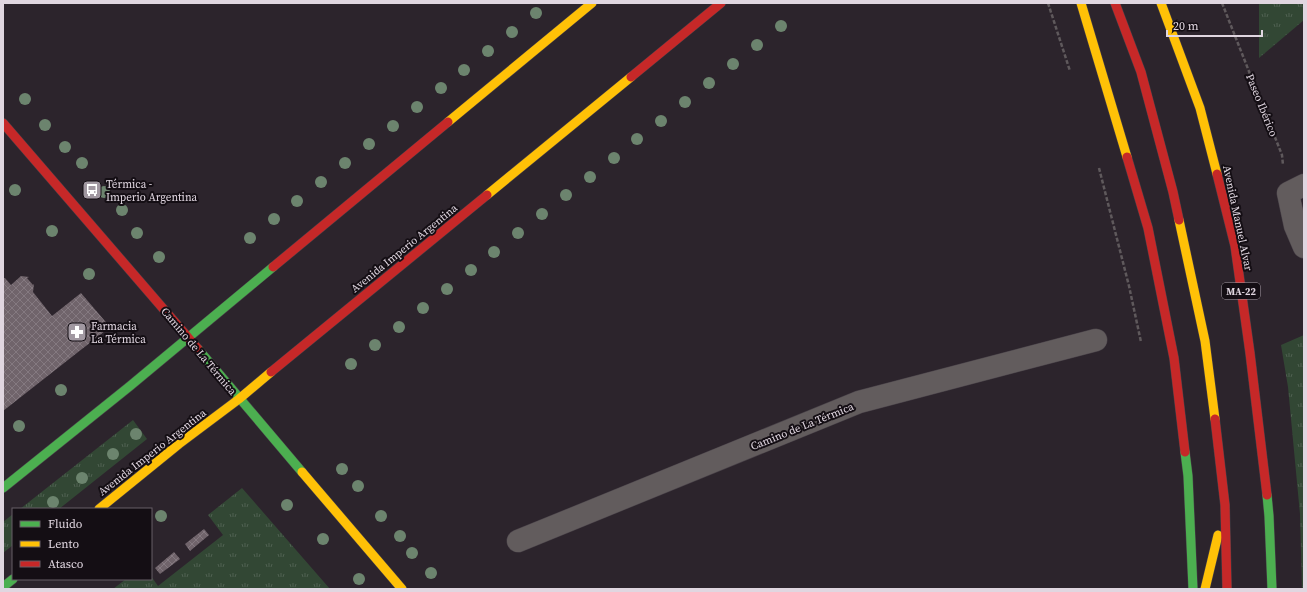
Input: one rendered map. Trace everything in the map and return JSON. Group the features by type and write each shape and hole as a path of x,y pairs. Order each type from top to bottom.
{"main road":[{"path":"3,488 130,386 188,336 592,3"},
{"name":"Avenida Imperio Argentina","path":"100,508 179,444 240,399 721,3"},
{"path":"1081,3 1148,228 1174,358 1188,476 1193,589"},
{"path":"1115,3 1141,72 1173,192 1205,341 1225,505 1227,589"},
{"name":"Avenida Manuel Alvar","path":"1161,3 1200,108 1234,246 1250,354 1269,516 1272,589"},
{"name":"Camino de La Térmica","path":"3,124 188,336 402,589"},
{"path":"1205,589 1225,505"},
{"path":"3,587 12,580"}],"street":[{"path":"1296,189 1304,247"},
{"name":"Camino de La Térmica","path":"518,541 859,402 1096,340"}],"path":[{"path":"1048,3 1072,75"},
{"name":"Paseo Ibérico","path":"1222,3 1296,189"},
{"path":"1098,164 1129,286 1139,338"}],"green space":[{"path":"1259,3 1304,3 1304,20 1259,58"},
{"path":"1304,335 1304,589 1302,589 1300,514 1288,387 1281,345"},
{"path":"133,420 147,439 60,508 21,508"},
{"path":"242,488 330,589 113,589 125,580 152,580 152,577 158,586 223,535 208,515"},
{"path":"12,515 12,546 3,553 3,522"}],"building":[{"path":"21,276 29,277 27,278 33,285 34,284 33,292 52,316 81,293 110,327 3,411 3,278 5,278 11,285"},
{"path":"204,529 209,535 190,551 185,544"},
{"path":"174,552 180,559 160,574 155,568"}],"traffic: fast":[{"path":"3,488 130,386 273,267"},
{"path":"198,349 302,472"},
{"path":"1185,452 1188,476 1193,589"},
{"path":"1267,495 1272,589"},
{"path":"3,587 12,580"}],"traffic: slow":[{"path":"448,122 592,3"},
{"path":"1081,3 1127,157"},
{"path":"1161,3 1200,108 1217,174"},
{"path":"487,195 631,77"},
{"path":"1179,220 1205,341 1215,419"},
{"path":"100,508 271,372"},
{"path":"302,472 402,589"},
{"path":"1205,589 1218,535"}],"traffic: jam":[{"path":"631,77 721,3"},
{"path":"1115,3 1141,72 1179,220"},
{"path":"273,267 448,122"},
{"path":"3,123 198,349"},
{"path":"1127,157 1148,228 1174,358 1185,452"},
{"path":"1217,174 1235,246 1250,353 1267,495"},
{"path":"271,372 487,195"},
{"path":"1215,419 1225,505 1227,589"}],"place":[{"name":"Térmica - Imperio Argentina","path":"92,190"},
{"name":"Farmacia La Térmica","path":"77,332"}]}
